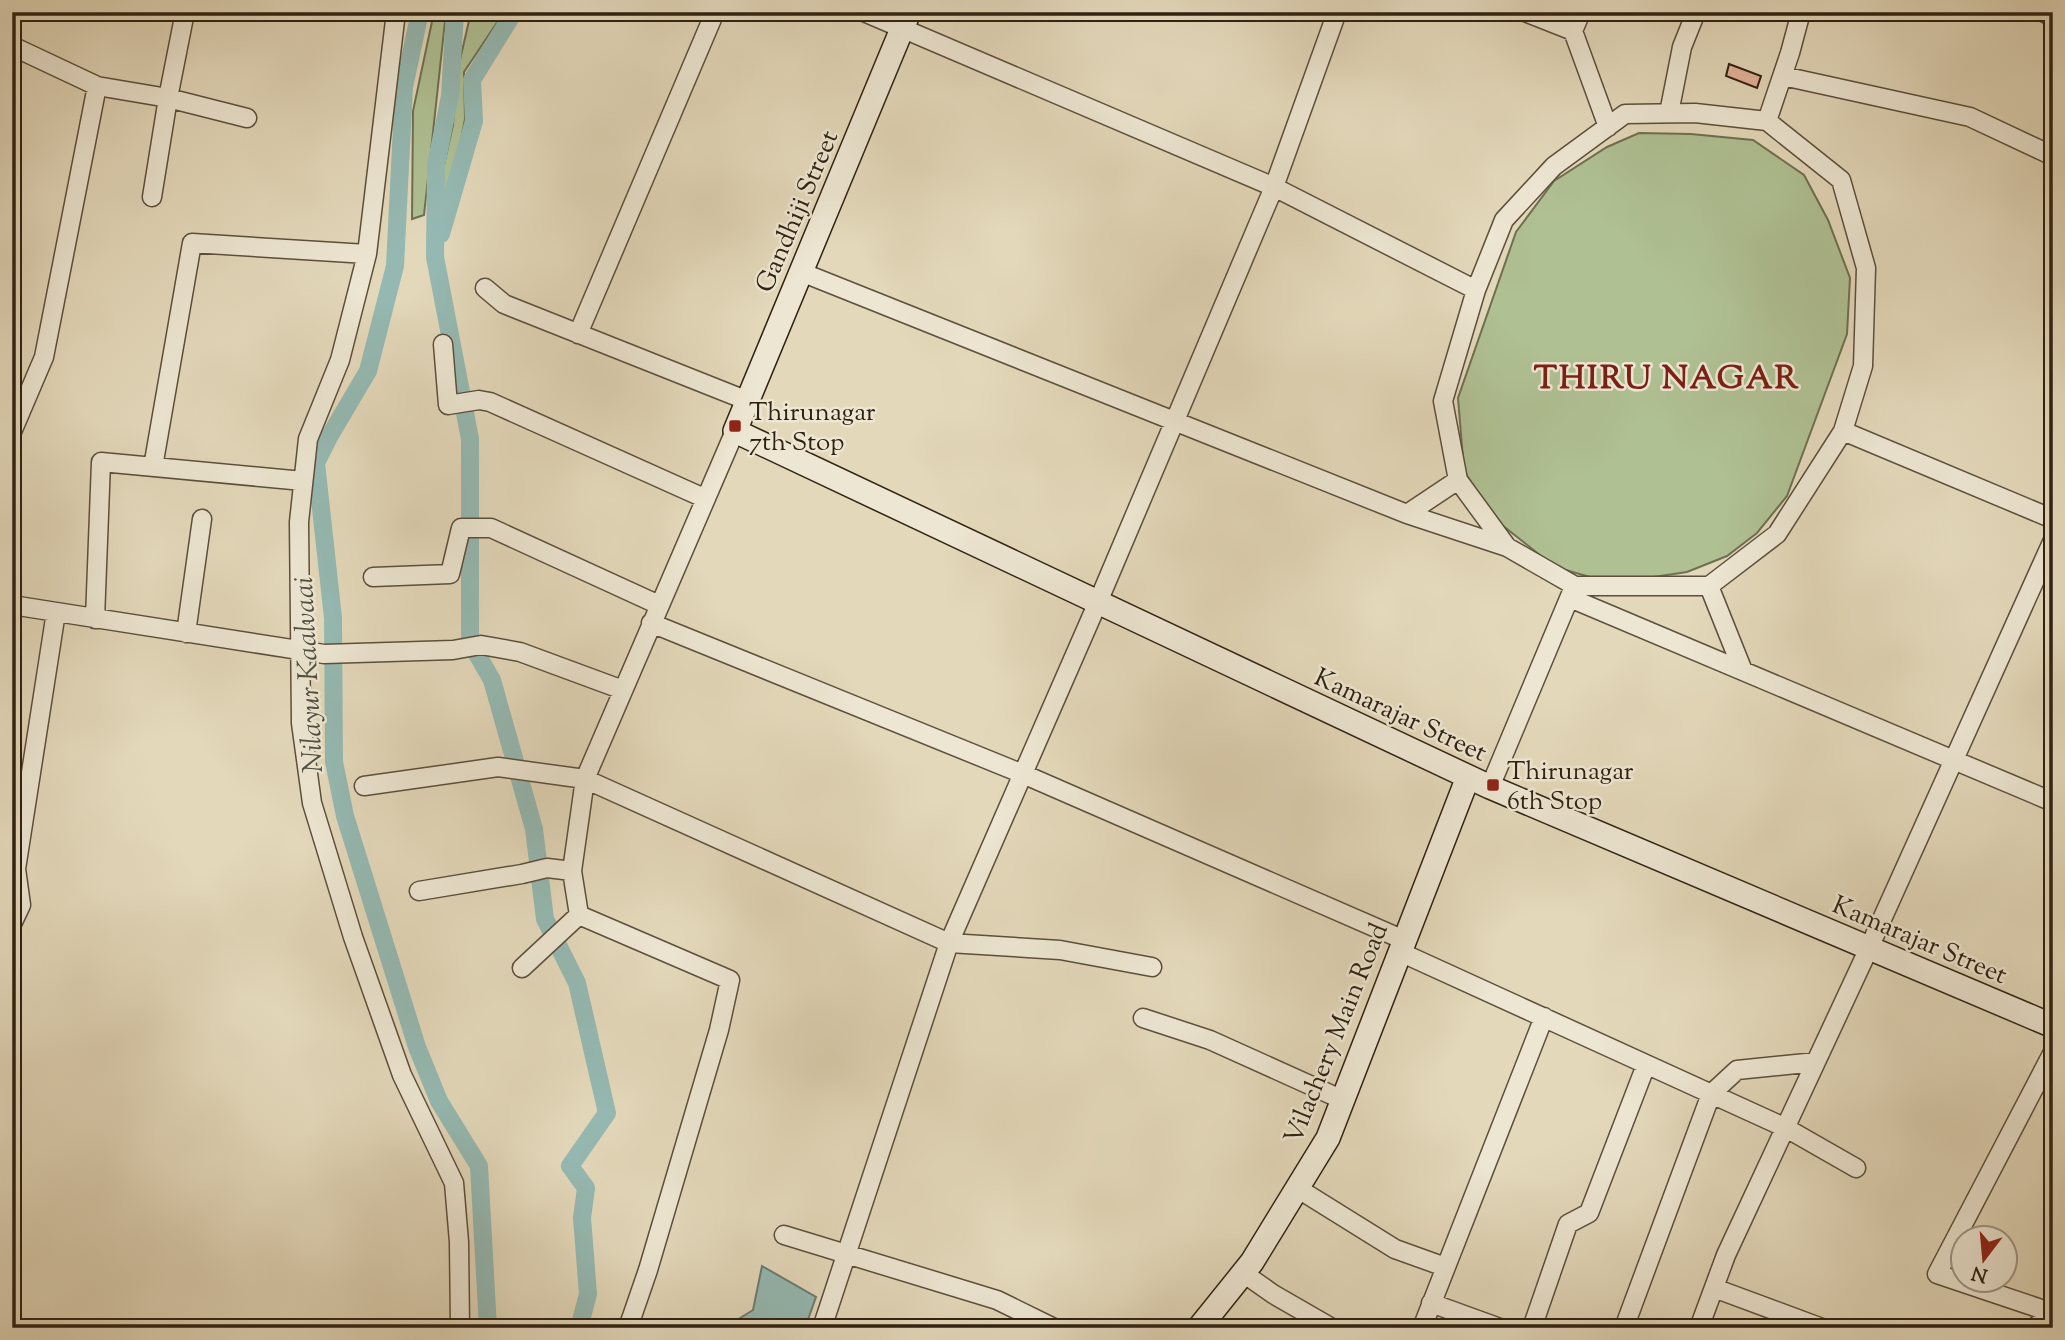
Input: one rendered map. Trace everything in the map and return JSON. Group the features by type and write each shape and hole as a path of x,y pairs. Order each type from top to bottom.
{"main road":[{"name":"Gandhiji Street","path":"735,431 906,20"},
{"name":"Kamarajar Street","path":"735,431 1490,787 2053,1026"},
{"name":"Vilachery Main Road","path":"1199,1328 1252,1262 1328,1138 1468,777"}],"street":[{"path":"152,197 185,12"},
{"path":"396,12 367,254 340,360 308,439 299,522 301,723 312,803 353,937 401,1075 454,1183 459,1242 460,1328"},
{"path":"578,334 715,12"},
{"path":"864,12 906,20 1274,187 1476,290"},
{"path":"822,1328 949,943 1098,602 1274,187 1337,12"},
{"path":"1525,12 1573,31"},
{"path":"1581,12 1573,31 1608,127"},
{"path":"1669,113 1682,47 1696,12"},
{"path":"1767,121 1801,12"},
{"path":"2043,12 2053,17"},
{"path":"12,46 97,86 168,98 247,118"},
{"path":"1783,76 1970,117 2053,156"},
{"path":"12,432 44,357 97,86"},
{"path":"1507,547 1458,480 1443,401 1476,290 1504,220 1554,166 1625,114 1695,113 1767,121 1841,180 1866,268 1863,366 1843,431 1777,534 1709,586 1572,592"},
{"path":"153,467 192,243 367,254"},
{"path":"801,272 1406,514 1507,547 1572,592 1743,671 2053,802"},
{"path":"485,288 504,304 748,401"},
{"path":"443,344 448,405 479,400 490,402 704,498"},
{"path":"579,915 572,871 585,779 735,431"},
{"path":"1843,431 2053,519"},
{"path":"95,619 101,462 303,481"},
{"path":"1406,514 1458,480"},
{"path":"186,633 202,519"},
{"path":"373,577 450,574 461,528 491,528 659,605"},
{"path":"1699,1328 1726,1255 1869,948 2053,540"},
{"path":"1709,586 1743,671"},
{"path":"1490,787 1572,592"},
{"path":"12,605 324,654 453,650 481,645 520,652 623,690"},
{"path":"12,924 21,905 16,869 56,612"},
{"path":"652,623 1023,774 1402,946 1544,1017 1786,1128 1856,1168"},
{"path":"364,786 498,767 531,769 585,779 949,943 1060,950 1152,967"},
{"path":"419,891 547,868 572,871"},
{"path":"522,968 579,915"},
{"path":"579,915 730,980 719,1030 648,1270 628,1328"},
{"path":"1143,1017 1210,1040 1343,1100"},
{"path":"1422,1328 1544,1017"},
{"path":"2053,1052 1937,1274 2053,1313"},
{"path":"1625,1328 1711,1094 1737,1070 1816,1062"},
{"path":"1532,1328 1568,1224 1589,1213 1646,1065"},
{"path":"1297,1188 1395,1249 1445,1267"},
{"path":"784,1235 997,1300 1054,1328"},
{"path":"1243,1273 1332,1328"},
{"path":"1714,1288 1822,1328"},
{"path":"1431,1303 1500,1328"},
{"path":"2034,1328 2053,1313"}],"green space":[{"path":"434,12 446,12 424,215 412,219 413,111"},
{"path":"471,12 504,12 464,72 465,119 450,194 441,201 439,187 453,125 457,73"},
{"path":"1639,133 1691,134 1753,140 1804,175 1828,220 1850,278 1847,334 1787,496 1757,533 1727,556 1687,572 1640,579 1597,579 1555,567 1493,518 1464,471 1458,398 1516,232 1554,181 1607,147"}],"water":[{"path":"762,1266 816,1297 805,1328 724,1328 753,1310"}],"building":[{"path":"1729,64 1761,76 1757,88 1726,76"}],"waterway":[{"name":"Nilayur Kaalvaai","path":"420,12 404,87 395,266 368,371 316,463 333,618 334,762 345,816 417,1047 439,1101 479,1166 488,1328"},
{"path":"455,12 450,96 436,165 435,257 470,439 470,642 492,680 534,829 545,919 577,983 607,1113 570,1166 586,1188 582,1218 588,1294 579,1328"},
{"path":"441,234 474,121 472,80 514,12"}],"place":[{"name":"Thirunagar 7th Stop","path":"735,426"},
{"name":"Thirunagar 6th Stop","path":"1493,785"}],"district":[{"name":"THIRU NAGAR","path":"1667,376"}]}
